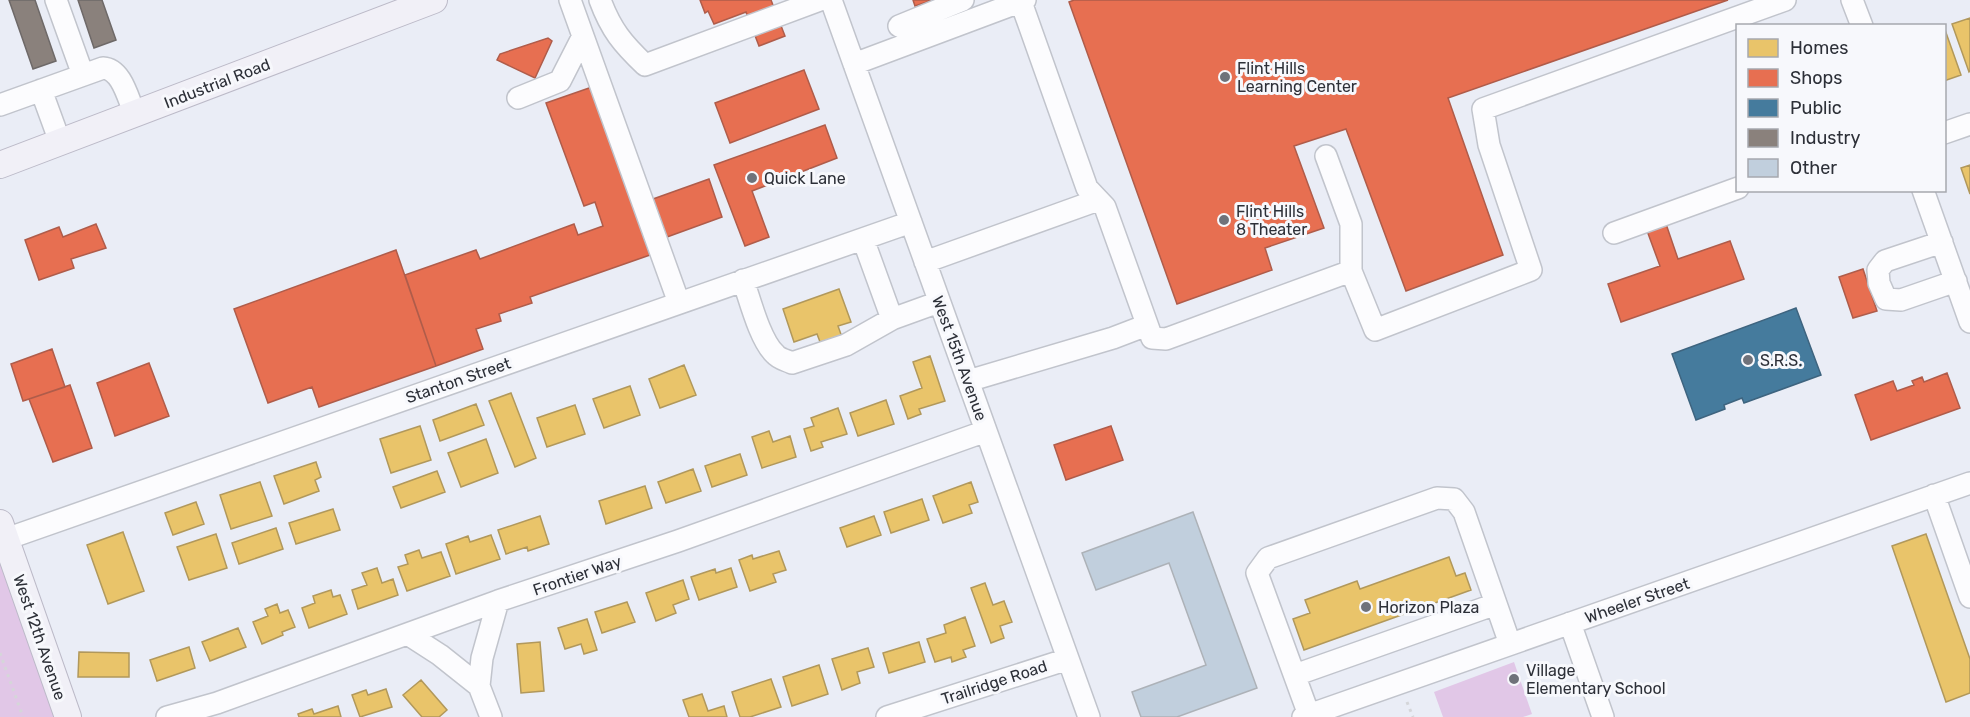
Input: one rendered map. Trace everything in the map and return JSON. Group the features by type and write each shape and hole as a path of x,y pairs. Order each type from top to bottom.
{"main road":[{"name":"Industrial Road","path":"1,160 60,142 434,0"},
{"name":"West 12th Avenue","path":"3,531 68,717"}],"street":[{"path":"56,0 83,75"},
{"path":"570,0 679,303"},
{"path":"600,0 606,17 622,44 645,65 820,0"},
{"name":"West 15th Avenue","path":"831,0 1089,717"},
{"path":"899,26 963,0"},
{"path":"1326,156 1351,224 1351,271 1375,330 1531,270 1489,145 1483,109 1785,0"},
{"path":"1852,0 1861,24"},
{"path":"854,64 1023,1 1087,188 1105,207 1152,338 1166,339 1351,271"},
{"path":"518,98 560,81 583,36"},
{"path":"0,105 103,68 114,71 119,77 135,114"},
{"path":"41,90 60,142"},
{"path":"1946,132 1970,124"},
{"path":"1614,233 1736,188"},
{"path":"1924,192 1970,322"},
{"path":"925,262 1098,200"},
{"name":"Stanton Street","path":"3,531 679,303 911,222"},
{"path":"863,239 892,319"},
{"path":"1942,242 1885,261 1878,270 1879,283 1886,300 1901,300 1956,281"},
{"path":"743,280 769,346 776,356 792,363 846,345 892,319 939,302"},
{"path":"968,381 1113,338 1147,325"},
{"name":"Frontier Way","path":"167,717 217,710 498,601 678,541 986,431"},
{"name":"Wheeler Street","path":"1306,716 1970,483"},
{"path":"1934,495 1970,597"},
{"path":"1306,716 1294,675 1257,573 1268,558 1437,498 1454,499 1464,512 1510,644"},
{"path":"478,686 482,658 498,601"},
{"path":"1294,675 1496,604"},
{"path":"1570,623 1603,717"},
{"path":"409,635 440,655 478,686 491,717"},
{"name":"Trailridge Road","path":"887,717 1068,659"}],"path":[{"path":"0,653 23,717"},
{"path":"1407,702 1413,717"}],"shaded area":[{"path":"0,563 55,717 0,717"},
{"path":"1514,662 1532,714 1523,717 1443,717 1434,692"}],"building: Homes":[{"path":"1970,18 1970,71 1969,72 1952,24"},
{"path":"1946,33 1961,75 1946,80"},
{"path":"1970,165 1970,194 1961,168"},
{"path":"839,289 851,322 838,326 843,340 822,347 817,334 794,342 783,309"},
{"path":"930,356 945,401 919,409 921,414 908,419 900,396 922,388 913,362"},
{"path":"684,365 696,395 660,408 649,379"},
{"path":"630,386 640,415 604,428 593,399"},
{"path":"511,393 536,458 515,467 489,401"},
{"path":"886,400 894,424 858,436 850,413"},
{"path":"476,404 484,425 440,441 433,420"},
{"path":"575,405 585,434 547,447 537,418"},
{"path":"838,408 847,434 821,442 823,447 811,451 804,429 814,426 811,418"},
{"path":"420,426 431,460 391,473 380,439"},
{"path":"769,431 773,442 790,436 796,457 762,468 752,437"},
{"path":"486,439 498,473 461,487 448,453"},
{"path":"740,454 747,475 712,487 705,466"},
{"path":"316,462 321,477 315,480 319,491 284,504 274,476"},
{"path":"693,469 701,491 666,503 658,482"},
{"path":"437,471 445,492 401,508 393,487"},
{"path":"260,482 272,516 231,529 220,495"},
{"path":"971,482 978,502 969,505 972,513 943,523 933,496"},
{"path":"645,486 652,508 606,524 599,501"},
{"path":"922,499 929,520 891,533 884,512"},
{"path":"196,502 204,524 173,535 165,513"},
{"path":"333,509 340,530 296,544 289,523"},
{"path":"540,516 549,544 528,551 527,547 506,554 498,530"},
{"path":"874,516 881,535 847,547 840,528"},
{"path":"276,528 283,549 239,564 232,543"},
{"path":"123,532 144,591 108,604 87,545"},
{"path":"216,534 227,568 189,580 177,547"},
{"path":"1926,534 1970,659 1970,693 1946,702 1892,546"},
{"path":"491,535 500,559 456,574 446,544 468,536 470,542"},
{"path":"419,550 422,558 441,552 450,576 407,591 398,567 408,564 405,555"},
{"path":"779,551 786,570 773,574 776,582 750,591 739,560 752,555 753,559"},
{"name":"Horizon Plaza","path":"1449,557 1456,576 1465,573 1471,590 1304,650 1293,619 1310,613 1305,600 1357,581 1360,589"},
{"path":"377,568 382,583 393,579 398,595 358,609 352,590 367,585 362,573"},
{"path":"731,568 737,587 699,600 691,577 715,569 716,573"},
{"path":"683,580 689,599 673,605 676,613 656,621 646,593"},
{"path":"985,583 993,605 1004,601 1012,622 1000,626 1004,638 991,643 971,588"},
{"path":"331,590 333,597 340,595 347,614 309,628 302,608 315,603 313,596"},
{"path":"627,602 635,622 602,633 595,612"},
{"path":"277,604 280,613 288,610 295,627 262,644 253,622 268,616 265,609"},
{"path":"965,617 975,646 963,650 966,657 952,662 951,657 935,662 927,639 946,633 944,625"},
{"path":"587,619 597,650 584,654 581,644 565,649 558,628"},
{"path":"238,628 246,647 210,661 202,642"},
{"path":"540,642 544,691 521,693 517,644"},
{"path":"919,642 925,662 889,673 883,653"},
{"path":"189,647 195,668 157,681 150,660"},
{"path":"868,648 874,667 857,672 860,683 842,690 832,659"},
{"path":"79,652 129,653 129,677 78,677"},
{"path":"819,665 828,694 792,706 783,677"},
{"path":"771,679 781,707 750,717 740,717 732,692"},
{"path":"421,680 447,710 439,717 422,717 403,695"},
{"path":"386,689 392,707 360,717 352,695 366,690 368,695"},
{"path":"702,694 708,711 724,706 727,717 689,717 683,700"},
{"path":"338,706 341,717 299,717 298,714 312,709 314,714"}],"building: Shops":[{"path":"700,0 771,0 785,36 759,46 746,12 714,24 708,11 705,13"},
{"path":"913,0 933,0 915,6"},
{"path":"1074,0 1728,0 1448,98 1503,255 1406,291 1346,129 1294,146 1324,228 1265,248 1272,270 1177,304 1069,2"},
{"path":"548,38 552,41 535,78 497,60 500,54"},
{"path":"804,70 819,109 730,143 715,103"},
{"path":"592,87 650,255 530,297 532,303 499,314 501,321 476,329 483,349 436,366 405,275 476,250 480,259 574,224 578,235 603,226 595,202 584,206 546,103"},
{"name":"Quick Lane","path":"825,125 837,158 752,191 769,237 745,246 714,165"},
{"path":"709,179 722,217 667,237 653,199"},
{"path":"1665,221 1678,259 1730,241 1744,279 1621,322 1608,284 1660,266 1646,228"},
{"path":"96,224 106,248 71,259 74,268 39,280 25,240 59,227 63,237"},
{"path":"396,250 436,366 319,407 312,387 268,403 234,309"},
{"path":"1863,269 1877,311 1853,318 1839,277"},
{"path":"52,349 65,387 23,401 11,364"},
{"path":"149,363 169,416 115,436 97,383"},
{"path":"1947,373 1960,408 1871,440 1855,395 1893,381 1897,391 1914,385 1912,381 1922,377 1924,382"},
{"path":"70,385 92,448 53,462 29,399"},
{"path":"1111,426 1123,460 1066,480 1054,445"}],"building: Public":[{"path":"1796,308 1821,375 1744,403 1742,398 1724,405 1725,409 1696,420 1672,354"}],"building: Industry":[{"path":"9,0 35,0 56,61 33,69"},
{"path":"78,0 102,0 116,40 94,48"}],"building: Other":[{"path":"1193,512 1257,688 1177,717 1141,717 1132,692 1206,665 1169,563 1096,590 1082,553"}],"place":[{"name":"Flint Hills Learning Center","path":"1225,77"},
{"name":"Quick Lane","path":"752,178"},
{"name":"Flint Hills 8 Theater","path":"1224,220"},
{"name":"S.R.S.","path":"1748,360"},
{"name":"Horizon Plaza","path":"1366,607"},
{"name":"Village Elementary School","path":"1514,679"}]}
